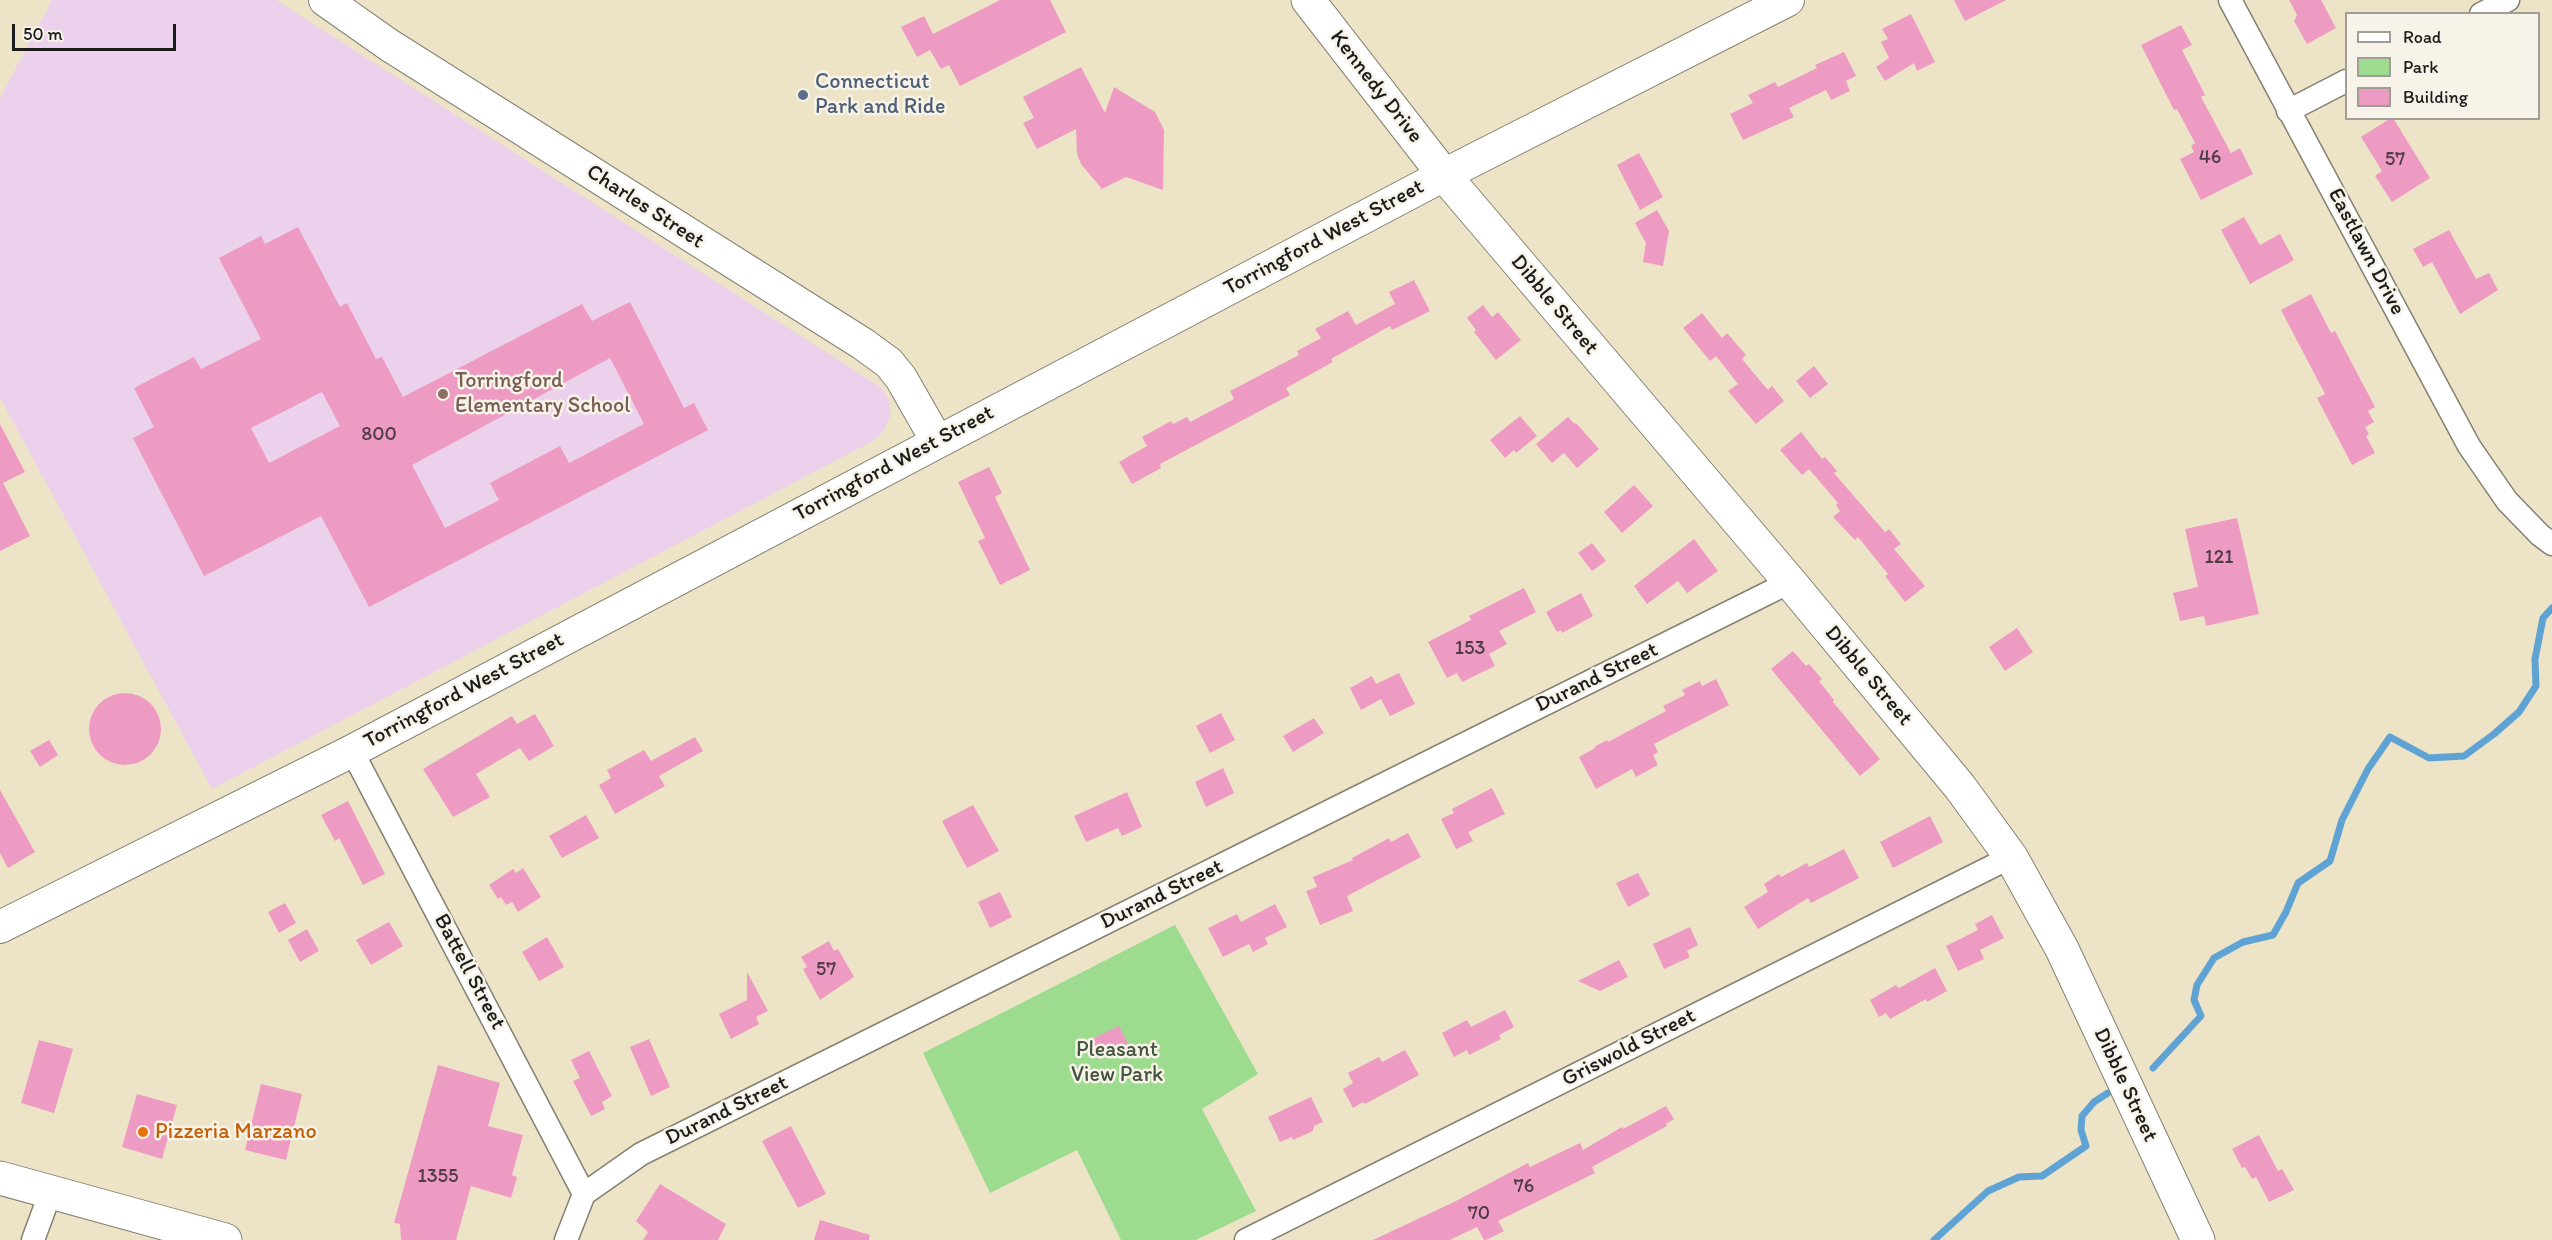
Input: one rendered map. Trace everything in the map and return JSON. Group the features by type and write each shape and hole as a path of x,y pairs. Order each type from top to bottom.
{"main road":[{"name":"Charles Street","path":"325,0 389,45 863,344 889,363 901,378 937,441"},
{"name":"Kennedy Drive","path":"1308,0 1444,175"},
{"name":"Torringford West Street","path":"0,927 352,751 1444,175 1788,0"},
{"name":"Dibble Street","path":"1444,175 1790,582 1960,787 2011,857 2061,949 2198,1240"},
{"path":"0,1178 225,1240"}],"street":[{"name":"Eastlawn Drive","path":"2230,0 2469,446 2507,501 2552,544"},
{"path":"2485,12 2508,0"},
{"path":"2288,111 2345,82"},
{"name":"Durand Street","path":"584,1194 641,1154 1790,582"},
{"name":"Battell Street","path":"352,751 584,1194"},
{"name":"Griswold Street","path":"1246,1240 2011,857"},
{"path":"33,1240 51,1191"},
{"path":"566,1240 584,1194"}],"shaded area":[{"name":"Torringford Elementary School","path":"52,0 276,0 883,389 890,404 890,418 883,432 873,441 212,789 0,398 0,98"}],"green space":[{"name":"Pleasant View Park","path":"1175,925 1258,1074 1202,1109 1256,1211 1196,1240 1121,1240 1077,1150 990,1193 923,1053"}],"building":[{"path":"1000,0 1050,0 1066,32 960,86 949,65 941,69 930,50 917,57 901,27 924,16 933,34"},
{"path":"1954,0 2006,0 1965,21"},
{"path":"2289,0 2321,0 2336,28 2307,44 2294,21 2297,15"},
{"path":"1911,14 1935,62 1917,71 1914,63 1885,81 1876,67 1889,58 1881,42 1888,39 1882,29"},
{"path":"2181,25 2192,45 2182,50 2205,95 2201,97 2231,153 2240,148 2253,174 2201,200 2180,159 2194,152 2191,146 2195,143 2177,109 2174,110 2141,45"},
{"path":"1844,52 1856,76 1846,81 1850,91 1831,100 1826,90 1789,108 1794,117 1743,140 1730,114 1753,103 1748,95 1775,82 1778,87 1817,68 1815,65"},
{"path":"1081,67 1105,113 1114,87 1155,112 1164,130 1163,190 1126,177 1102,189 1081,164 1077,154 1076,129 1037,149 1023,123 1034,118 1023,97"},
{"path":"2388,120 2394,120 2430,178 2392,202 2375,176 2382,171 2361,137"},
{"path":"1639,153 1663,197 1640,210 1617,165"},
{"path":"1657,210 1669,231 1663,266 1643,262 1646,243 1635,223"},
{"path":"2244,217 2260,245 2280,234 2294,260 2250,284 2221,230"},
{"path":"298,227 340,307 347,303 376,359 382,357 403,397 582,304 592,321 630,302 684,408 694,403 708,430 369,607 321,516 204,576 133,438 154,427 134,388 194,357 201,369 261,339 219,258 261,236 265,244","holes":["610,358 644,424 569,463 560,446 490,483 499,500 445,528 412,465","322,392 340,426 269,463 251,428"]},
{"path":"2449,230 2476,279 2489,273 2498,290 2460,314 2432,262 2423,267 2413,249"},
{"path":"1414,280 1430,311 1392,330 1390,326 1331,359 1333,362 1286,388 1290,395 1160,464 1161,468 1132,484 1119,462 1147,446 1142,437 1171,421 1173,424 1187,417 1190,422 1234,399 1230,391 1299,355 1297,351 1321,338 1315,329 1348,311 1356,325 1395,304 1389,292"},
{"path":"2311,294 2331,333 2335,331 2375,407 2368,411 2374,422 2365,427 2369,434 2366,436 2375,453 2352,465 2317,398 2325,394 2281,310"},
{"path":"1483,305 1492,317 1498,312 1521,340 1496,360 1474,332 1476,330 1467,318"},
{"path":"1702,313 1722,338 1727,333 1746,355 1742,359 1768,390 1772,386 1784,401 1756,424 1728,391 1738,384 1716,356 1710,361 1683,328"},
{"path":"1814,366 1828,384 1810,398 1796,381"},
{"path":"1520,416 1537,436 1516,453 1514,450 1505,458 1490,440"},
{"path":"1568,417 1599,449 1577,468 1564,453 1552,463 1536,444"},
{"path":"0,424 25,472 3,483 30,536 0,551"},
{"path":"1801,432 1822,459 1825,457 1837,471 1834,473 1885,532 1889,529 1901,544 1894,549 1925,586 1905,602 1885,576 1888,574 1858,537 1855,540 1833,517 1840,511 1836,505 1838,503 1809,469 1802,475 1780,450"},
{"path":"989,467 1002,493 995,497 1030,570 1000,585 978,541 985,538 958,482"},
{"path":"1634,485 1653,506 1622,533 1604,512"},
{"path":"2237,518 2259,614 2206,626 2204,616 2180,621 2173,593 2198,587 2185,529"},
{"path":"1694,539 1718,571 1687,593 1678,581 1647,604 1634,586"},
{"path":"1592,543 1606,561 1592,571 1578,553"},
{"path":"1524,588 1536,612 1499,631 1507,644 1489,654 1495,666 1462,682 1457,673 1447,678 1428,642 1471,620 1469,616"},
{"path":"1581,593 1593,616 1562,633 1561,630 1557,632 1546,612"},
{"path":"2017,628 2033,652 2005,671 1989,647"},
{"path":"1793,651 1822,679 1819,681 1834,700 1833,702 1880,759 1860,776 1771,669"},
{"path":"1399,673 1415,704 1390,716 1381,699 1361,710 1350,688 1372,676 1376,684"},
{"path":"1716,679 1729,705 1654,744 1658,752 1653,755 1658,765 1636,777 1632,769 1596,789 1579,757 1607,740 1608,742 1666,711 1663,706 1685,695 1682,690 1700,681 1702,686"},
{"path":"125,693 139,696 151,703 158,715 161,729 158,743 151,755 139,762 125,765 111,762 99,755 92,743 89,729 92,715 99,703 111,696"},
{"path":"1221,713 1235,740 1210,753 1196,726"},
{"path":"535,714 554,746 529,761 520,748 476,774 490,797 453,817 423,769 512,716 517,724"},
{"path":"1314,718 1324,733 1293,752 1283,736"},
{"path":"695,737 703,751 659,776 665,786 615,814 599,785 611,778 607,770 644,750 651,761"},
{"path":"49,740 58,755 40,767 30,751"},
{"path":"1223,768 1234,793 1206,807 1195,782"},
{"path":"1492,788 1505,814 1468,832 1473,841 1456,849 1441,819 1454,813 1452,809"},
{"path":"0,790 35,852 8,868 0,853"},
{"path":"1127,792 1142,827 1122,836 1118,828 1086,842 1074,816"},
{"path":"348,801 385,874 363,885 339,838 335,841 321,815"},
{"path":"973,805 999,851 967,868 942,821"},
{"path":"586,815 599,838 562,858 549,836"},
{"path":"1930,816 1943,842 1893,868 1880,842"},
{"path":"1408,833 1421,857 1347,896 1353,911 1320,925 1306,891 1317,887 1313,877 1353,860 1352,858 1389,838 1391,842"},
{"path":"1844,849 1859,878 1811,903 1808,898 1758,929 1744,907 1768,892 1764,884 1779,874 1781,877 1807,863 1809,867"},
{"path":"523,868 541,897 518,912 512,902 506,905 501,897 498,899 489,885 513,869 516,873"},
{"path":"1638,873 1650,895 1628,907 1616,883"},
{"path":"1000,892 1012,917 990,928 978,902"},
{"path":"285,903 296,923 279,933 268,912"},
{"path":"1275,904 1287,927 1265,938 1268,944 1253,952 1249,944 1223,957 1208,928 1237,914 1241,922"},
{"path":"1992,915 2004,938 1980,950 1984,959 1958,971 1946,946 1978,930 1975,924"},
{"path":"389,922 403,946 371,965 356,940"},
{"path":"1690,927 1698,945 1687,951 1690,957 1664,969 1653,944"},
{"path":"307,929 319,951 300,962 288,940"},
{"path":"547,937 564,967 539,981 522,952"},
{"path":"829,941 834,951 838,949 854,977 820,1000 803,969 807,967 801,957"},
{"path":"1619,960 1628,977 1600,991 1578,981"},
{"path":"1935,968 1947,991 1927,1002 1926,999 1890,1019 1886,1013 1879,1017 1870,1000 1896,985 1899,988"},
{"path":"747,972 768,1011 756,1017 759,1024 731,1039 719,1014 747,1000"},
{"path":"1505,1010 1514,1027 1499,1035 1501,1039 1469,1055 1467,1050 1454,1057 1442,1033 1467,1020 1471,1027"},
{"path":"1119,1026 1128,1044 1097,1059 1088,1041"},
{"path":"649,1039 670,1087 651,1096 630,1047"},
{"path":"39,1040 73,1049 54,1113 21,1103"},
{"path":"1405,1050 1419,1075 1353,1108 1343,1089 1353,1083 1348,1073 1379,1057 1382,1062"},
{"path":"589,1051 612,1096 602,1102 605,1109 591,1116 573,1081 580,1078 571,1060"},
{"path":"438,1065 500,1083 488,1126 523,1135 512,1175 517,1177 511,1198 471,1186 456,1240 401,1240 400,1224 394,1223"},
{"path":"261,1084 302,1094 286,1160 245,1150"},
{"path":"137,1094 177,1105 162,1159 122,1147"},
{"path":"1311,1097 1323,1122 1314,1126 1313,1131 1293,1140 1292,1137 1280,1142 1268,1117"},
{"path":"1666,1106 1674,1119 1666,1124 1667,1126 1592,1167 1595,1173 1498,1221 1504,1231 1486,1240 1477,1227 1450,1240 1373,1240 1454,1202 1528,1163 1530,1167 1580,1143 1583,1150 1622,1127 1623,1129"},
{"path":"791,1126 826,1194 798,1208 762,1141"},
{"path":"2259,1135 2278,1171 2282,1169 2294,1190 2269,1202 2256,1177 2252,1179 2245,1167 2242,1168 2232,1149"},
{"path":"660,1184 726,1224 718,1240 643,1240 648,1232 636,1221"},
{"path":"820,1220 870,1235 869,1240 814,1240"}],"waterway":[{"path":"2153,1068 2201,1016 2194,1000 2197,985 2214,958 2243,942 2273,935 2298,883 2330,861 2342,820 2368,769 2390,737 2429,758 2464,756 2519,712 2536,686 2535,659 2543,618 2552,608"},
{"path":"1934,1240 1988,1191 2019,1177 2042,1176 2086,1146 2081,1130 2082,1116 2094,1102 2108,1093"}],"place":[{"name":"Connecticut Park and Ride","path":"803,95"},
{"name":"Torringford Elementary School","path":"443,394"},
{"name":"Pizzeria Marzano","path":"143,1132"}]}
